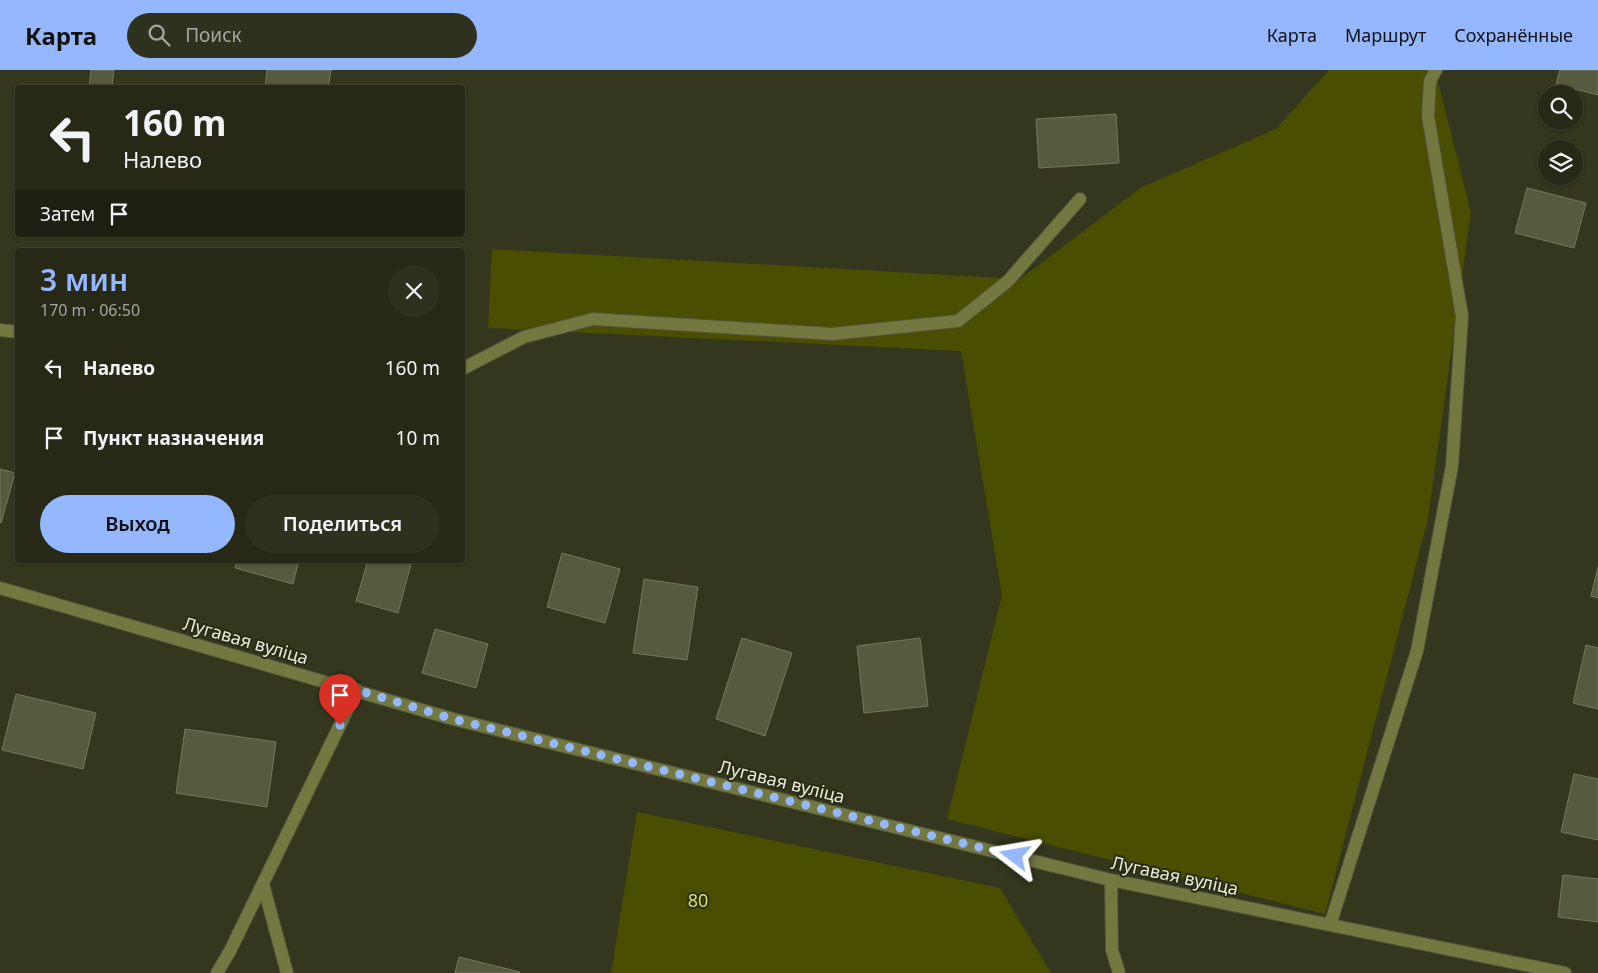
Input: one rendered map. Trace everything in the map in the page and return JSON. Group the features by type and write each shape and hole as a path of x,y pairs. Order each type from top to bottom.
{"street":[{"path":"1330,925 1417,651 1452,466 1462,316 1428,116 1430,81 1436,70"},
{"path":"465,367 524,337 593,319 832,334 958,321 1008,281 1080,199"},
{"path":"0,330 15,332"},
{"name":"Лугавая вуліца","path":"0,588 453,719 1111,880 1565,973"},
{"path":"216,973 230,952 357,690"},
{"path":"1111,880 1112,950 1119,973"},
{"path":"263,884 287,973"}],"green space":[{"path":"1329,70 1435,70 1471,212 1428,519 1325,914 947,819 1002,595 961,351 488,328 492,249 1020,279 1142,187 1276,129"},
{"name":"80","path":"637,812 1000,888 1051,973 611,973"}],"building":[{"path":"91,70 114,70 112,85 89,85"},
{"path":"267,70 331,70 328,85 265,85"},
{"path":"1560,70 1598,70 1598,95 1583,91 1583,85 1556,84"},
{"path":"1116,114 1119,163 1039,168 1036,119"},
{"path":"1527,188 1586,203 1574,248 1515,233"},
{"path":"0,469 15,473 1,523 0,522"},
{"path":"562,553 620,569 605,623 547,607"},
{"path":"236,563 298,563 293,584 235,568"},
{"path":"367,563 411,563 398,613 356,601"},
{"path":"1598,567 1598,598 1591,596"},
{"path":"644,579 698,587 687,660 633,653"},
{"path":"435,629 488,644 476,688 422,673"},
{"path":"742,638 792,653 765,736 716,719"},
{"path":"920,638 928,706 864,713 857,646"},
{"path":"1586,645 1598,648 1598,709 1573,703"},
{"path":"16,694 96,713 83,769 2,750"},
{"path":"185,729 276,742 267,807 176,793"},
{"path":"1574,774 1598,779 1598,840 1561,832"},
{"path":"1563,875 1598,879 1598,922 1558,917"},
{"path":"459,957 520,972 455,973"}],"route":[{"path":"340,725 357,690 453,719 1015,856"}]}
